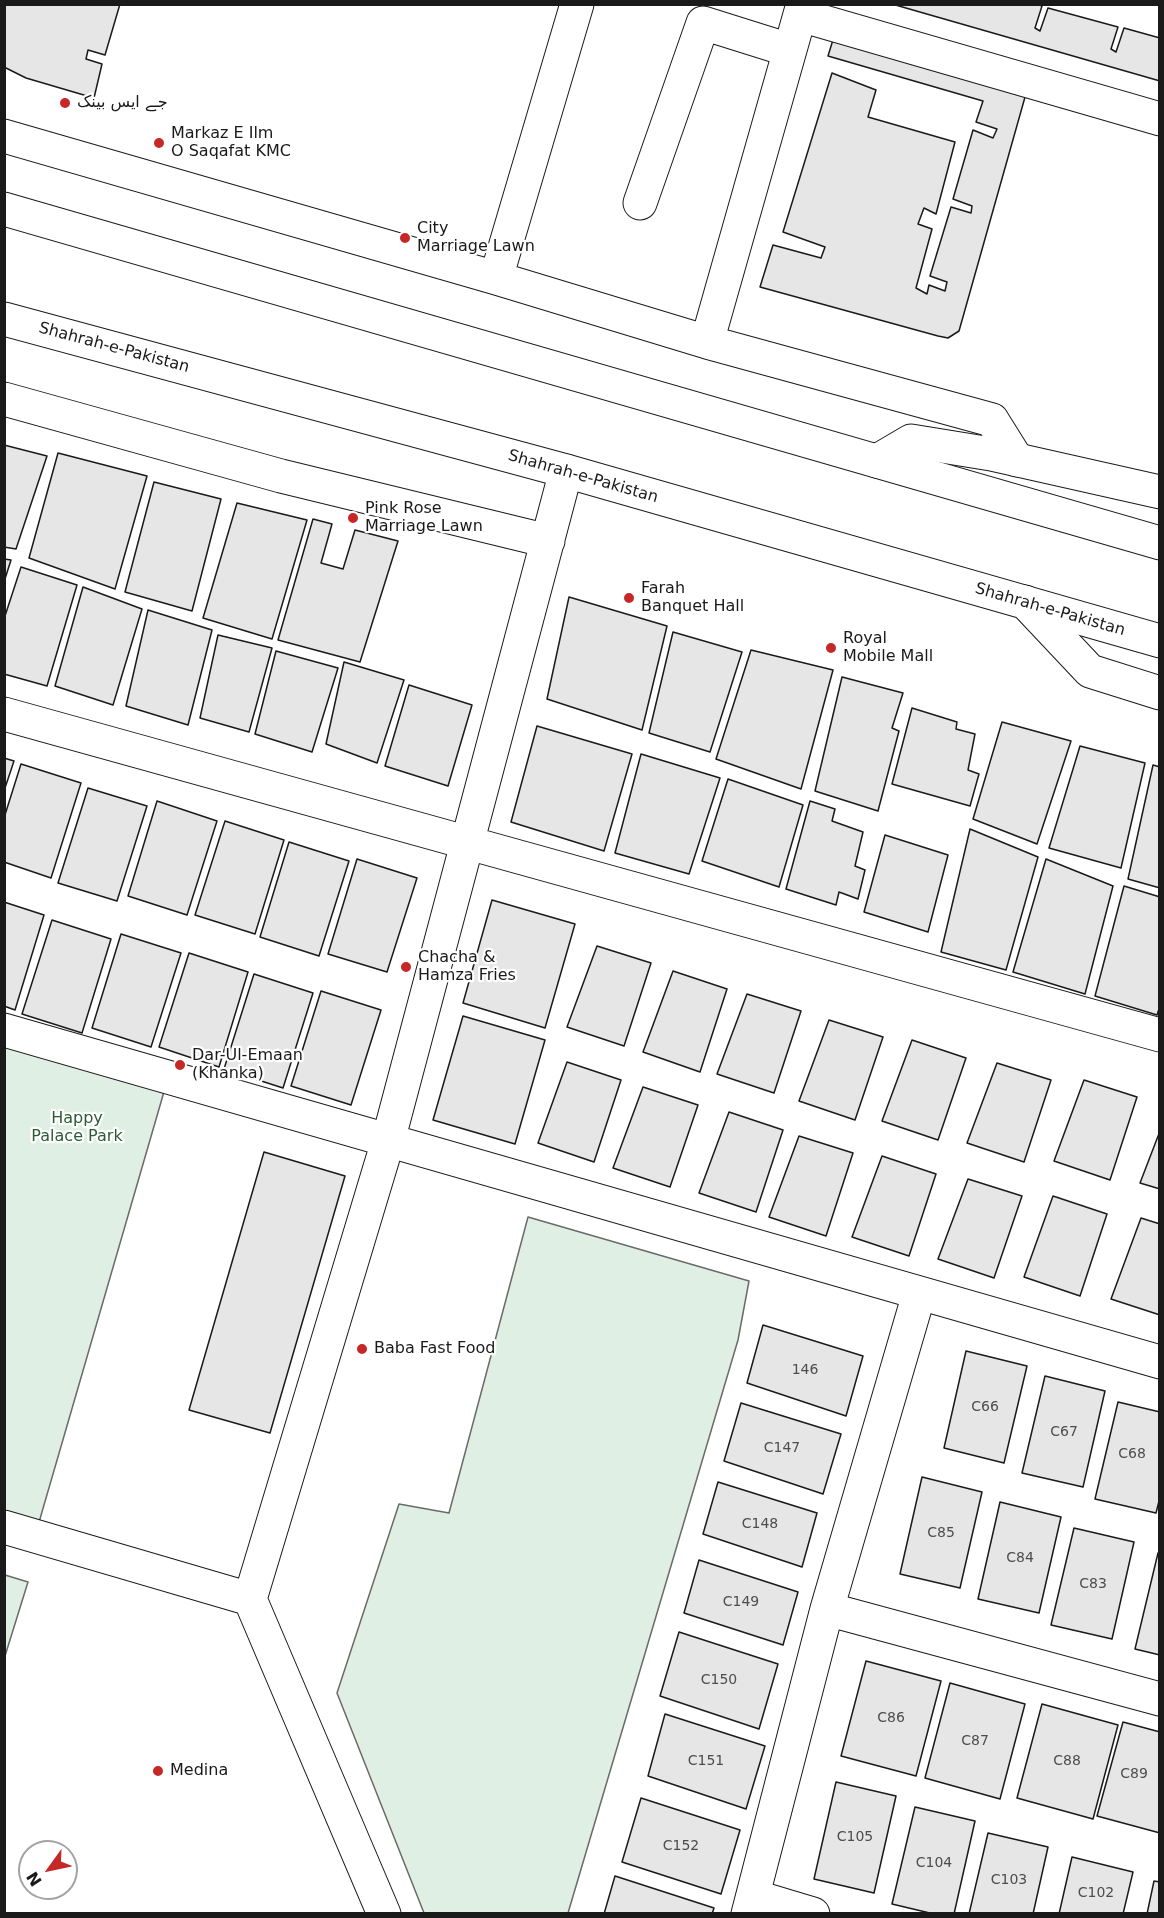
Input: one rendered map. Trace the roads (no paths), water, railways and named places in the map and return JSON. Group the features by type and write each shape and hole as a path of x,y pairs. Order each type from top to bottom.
{"main road":[{"path":"496,278 577,4"},
{"path":"707,342 801,10 1160,119"},
{"path":"640,203 705,14 789,50"},
{"path":"4,136 496,278 707,342 992,420 1017,460"},
{"path":"4,209 1160,543"},
{"name":"Shahrah-e-Pakistan","path":"4,319 566,471 1160,641"},
{"path":"4,399 281,476 548,541"},
{"path":"877,461 911,441 1017,460 1160,492"},
{"path":"384,1914 250,1599 388,1141 566,471"},
{"path":"1025,602 1090,671 1160,693"},
{"path":"4,714 1160,1035"},
{"path":"4,1030 1160,1362"},
{"path":"813,1914 751,1905 827,1610 919,1294"},
{"path":"4,1527 250,1599"},
{"path":"827,1610 1160,1699"}],"place":[{"name":"جے ایس بینک","path":"65,103"},
{"name":"Markaz E Ilm O Saqafat KMC","path":"159,143"},
{"name":"City Marriage Lawn","path":"405,238"},
{"name":"Pink Rose Marriage Lawn","path":"353,518"},
{"name":"Farah Banquet Hall","path":"629,598"},
{"name":"Royal Mobile Mall","path":"831,648"},
{"name":"Chacha & Hamza Fries","path":"406,967"},
{"name":"Dar-Ul-Emaan (Khanka)","path":"180,1065"},
{"name":"Baba Fast Food","path":"362,1349"},
{"name":"Medina","path":"158,1771"}],"park label":[{"name":"Happy Palace Park","path":"77,1128"}]}
